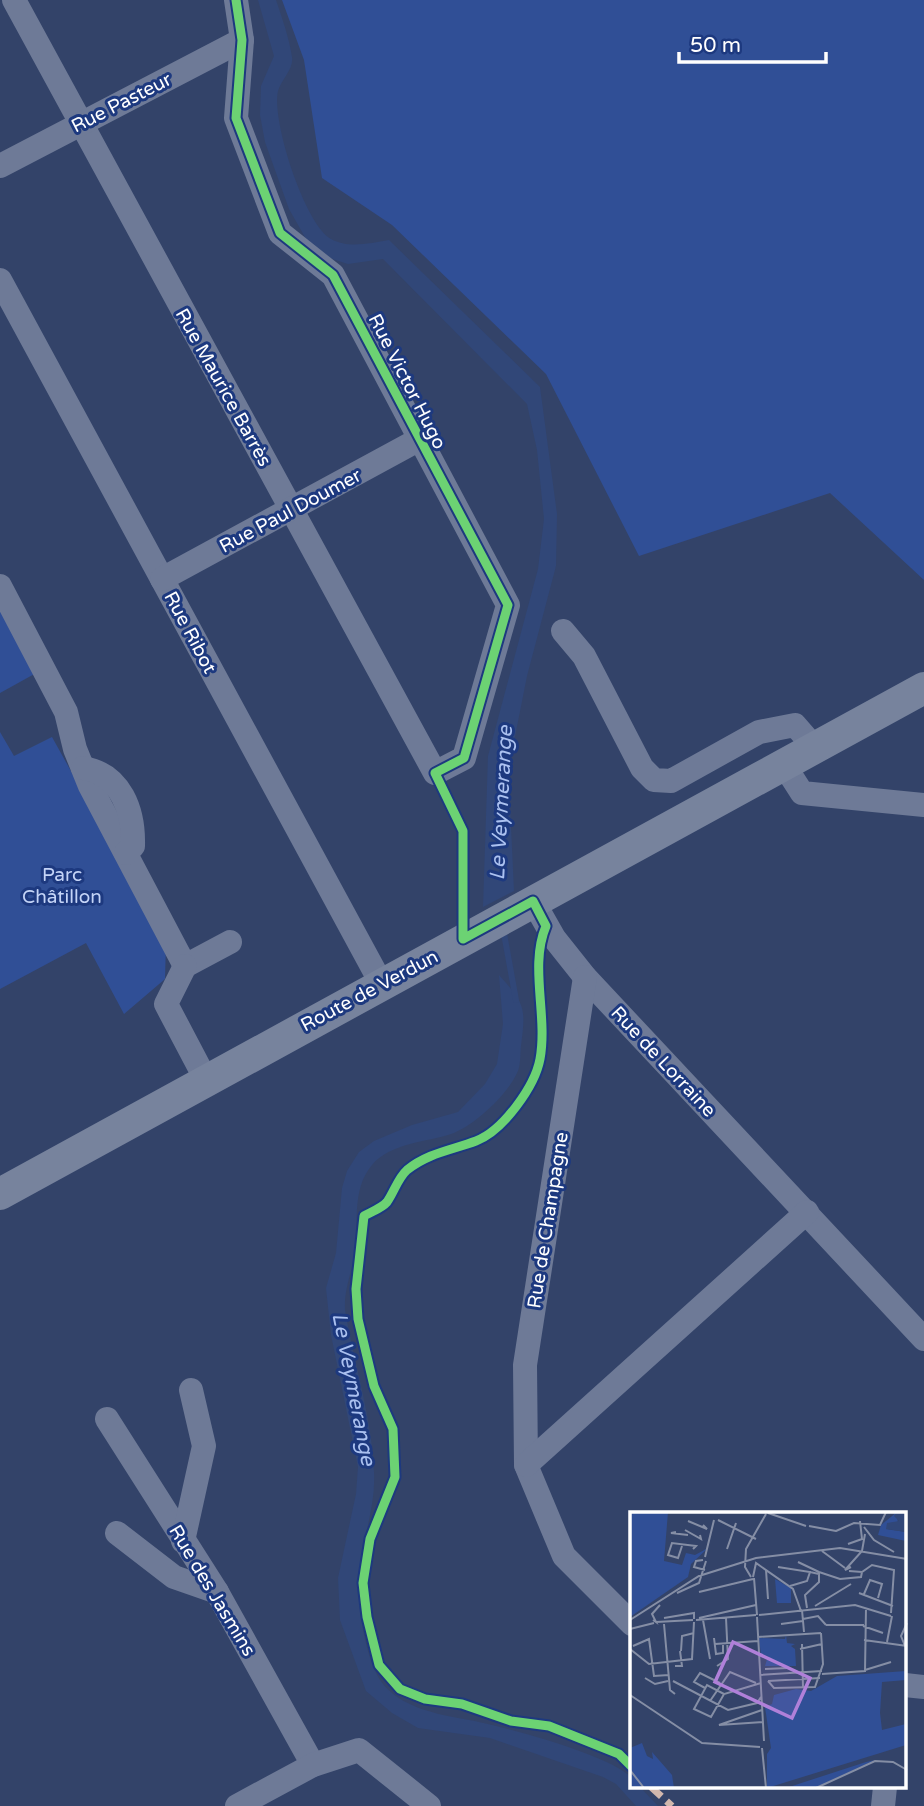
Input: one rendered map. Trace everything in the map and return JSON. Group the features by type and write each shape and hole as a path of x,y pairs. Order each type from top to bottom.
{"main road":[{"name":"Route de Verdun","path":"0,1194 924,688"}],"street":[{"name":"Rue Maurice Barrès","path":"14,0 435,773"},
{"name":"Rue Victor Hugo","path":"236,0 243,40 236,118 280,233 333,275 418,440 508,605 464,758 435,773"},
{"name":"Rue Pasteur","path":"0,166 243,40"},
{"name":"Rue Ribot","path":"0,280 382,984"},
{"name":"Rue Paul Doumer","path":"162,579 418,440"},
{"path":"0,586 66,712 83,768 184,966"},
{"path":"563,631 584,656 642,768 654,780 671,780 758,732 795,725 815,748"},
{"path":"784,765 803,793 924,805"},
{"name":"Rue de Lorraine","path":"533,901 554,938 585,977 924,1339"},
{"path":"206,1080 166,1004 184,966 230,942"},
{"name":"Rue de Champagne","path":"585,977 525,1365 526,1465 564,1556 630,1622"},
{"path":"526,1465 807,1212"},
{"path":"183,1541 204,1446 191,1390"},
{"name":"Rue des Jasmins","path":"107,1419 216,1592 313,1765"},
{"path":"117,1533 174,1577 216,1592"},
{"path":"906,1685 924,1686"},
{"path":"237,1806 313,1765 359,1750 429,1806"},
{"path":"884,1806 885,1788"}],"green space":[{"path":"282,0 924,0 924,580 830,493 639,556 546,374 392,225 322,178 304,60"},
{"path":"0,601 38,672 0,693"},
{"name":"Parc Châtillon","path":"0,732 14,756 52,737 166,942 165,979 124,1014 86,943 0,989"}],"water":[{"path":"258,0 276,0 287,35 292,61 278,91 280,124 292,171 321,230 331,239 345,244 389,240 540,387 557,514 556,566 527,676 511,757 509,784 514,891 483,907 488,756 538,569 544,519 537,450 527,404 383,259 348,264 323,256 310,246 289,209 265,142 260,115 261,86 274,56"},
{"path":"499,975 519,1000 523,1014 520,1063 512,1082 489,1109 460,1130 409,1144 380,1158 365,1175 358,1198 356,1246 346,1290 345,1310 373,1451 374,1484 358,1583 363,1630 377,1674 390,1692 399,1698 428,1711 523,1733 600,1759 630,1776 630,1788 641,1788 658,1806 636,1806 616,1784 603,1777 490,1738 418,1728 392,1713 366,1691 340,1620 338,1578 356,1494 358,1467 331,1335 326,1288 336,1253 342,1188 347,1171 359,1152 374,1141 412,1125 458,1112 485,1084 497,1064 503,1024"}],"waterway":[{"name":"Le Veymerange","path":"503,928 516,1000"}],"marked path":[{"path":"652,1788 672,1806"}],"cycle path":[{"path":"236,0 242,40 236,118 280,233 333,275 508,605 464,758 435,773 463,831 463,939 533,901 546,926 539,957 542,1025 540,1059 525,1094 507,1118 486,1136 432,1156 407,1170 387,1202 364,1216 356,1289 358,1319 374,1386 393,1429 395,1477 370,1539 363,1583 367,1617 379,1665 400,1689 425,1699 462,1704 511,1721 549,1726 619,1754 630,1765"}]}
